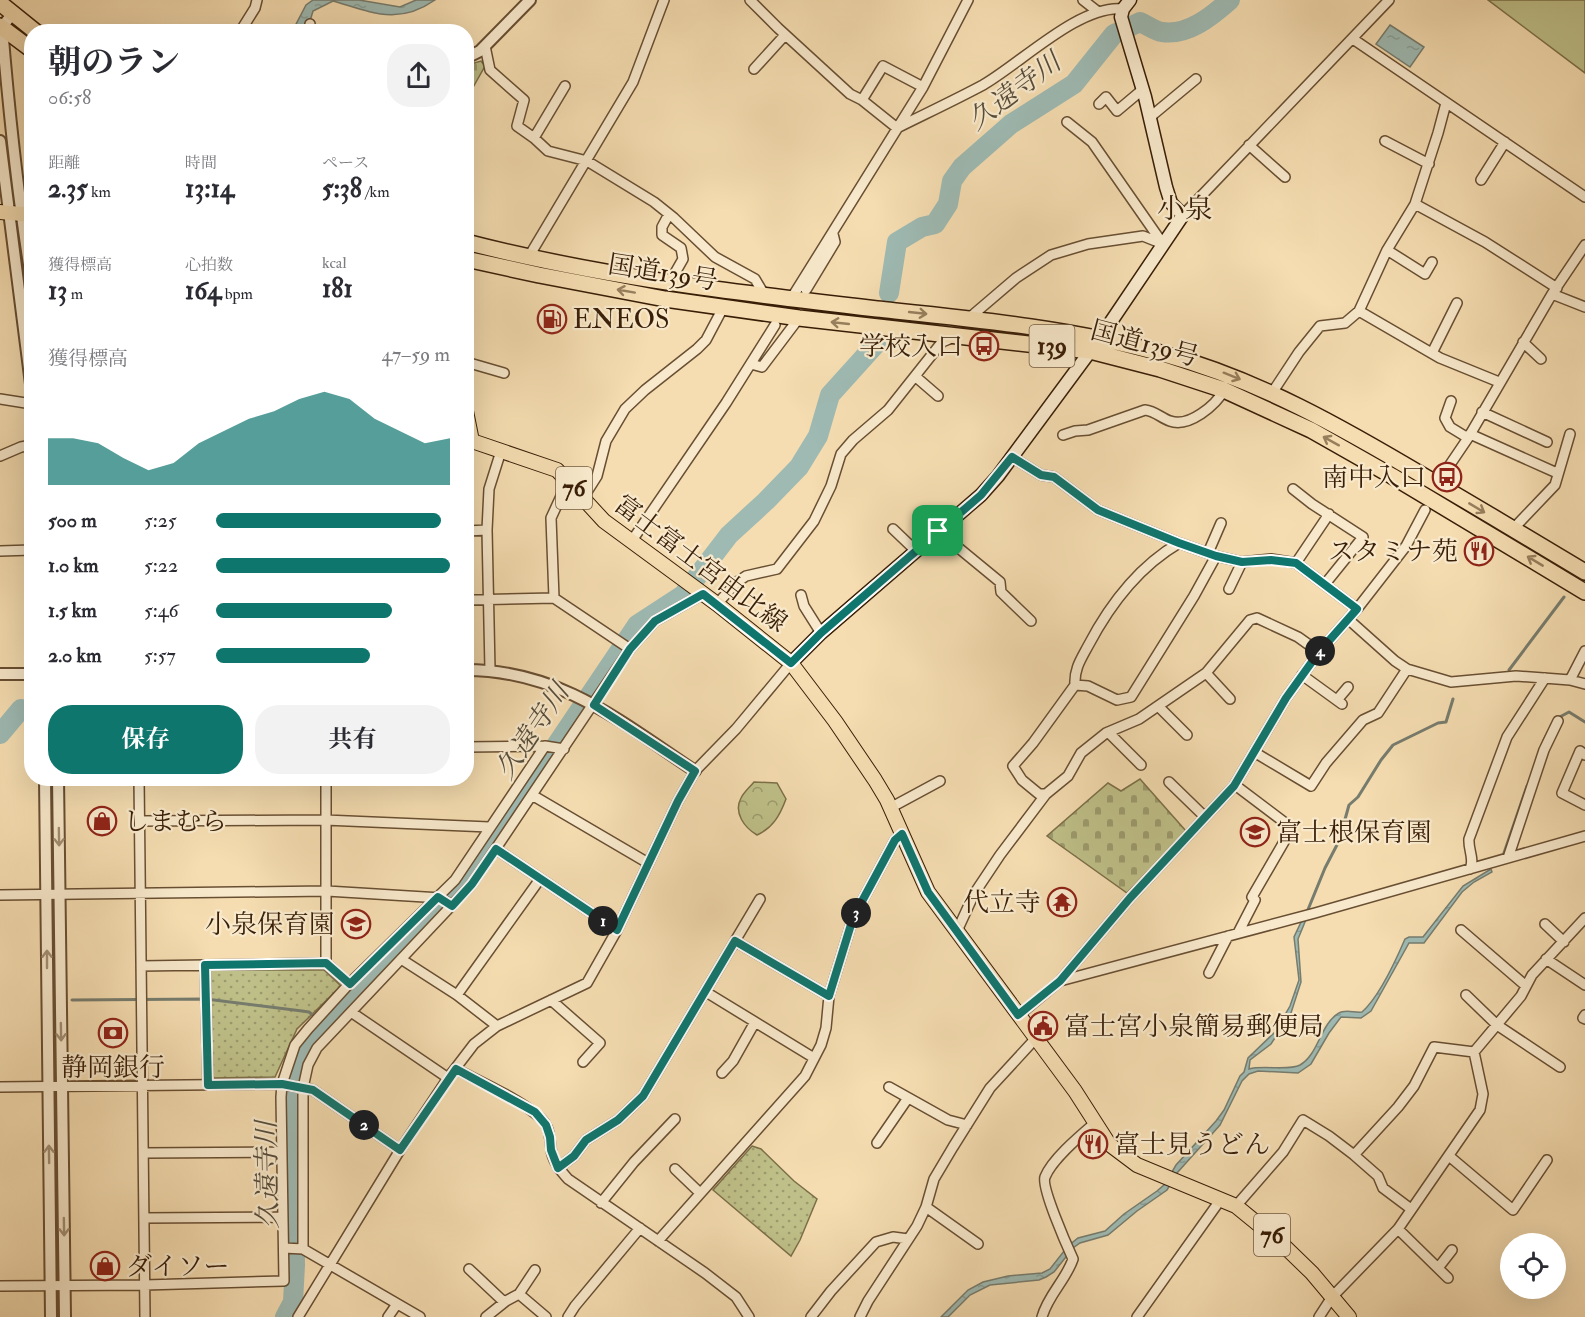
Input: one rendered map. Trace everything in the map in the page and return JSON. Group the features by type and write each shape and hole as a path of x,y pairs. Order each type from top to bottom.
{"highway":[{"path":"0,3 4,20 24,41"},
{"path":"4,20 24,28"},
{"name":"国道139号","path":"474,244 528,258 657,282 968,319 1100,338 1164,354 1222,373 1272,393 1368,443 1585,572"},
{"name":"国道139号","path":"474,261 539,276 665,299 799,318 1090,351 1160,369 1224,390 1311,430 1585,591"}],"main road":[{"path":"791,663 821,633 981,495 1100,338 1183,215 1172,203 1166,188 1142,90 1130,53 1125,8"},
{"name":"富士富士宮由比線","path":"474,442 556,470 593,512 700,591 791,663 835,721 875,780 928,892 1075,1091 1110,1144 1137,1165 1236,1206 1280,1242 1312,1273 1349,1317"}],"street":[{"path":"245,24 257,0"},
{"path":"474,54 480,51 530,0"},
{"path":"528,258 633,82 664,0"},
{"path":"750,0 850,94 862,100 897,128"},
{"path":"791,299 923,87 968,0"},
{"path":"1083,0 1096,11"},
{"path":"1183,215 1389,0"},
{"path":"897,128 985,84 1051,37 1096,11 1125,8"},
{"path":"4,20 15,214 24,308"},
{"path":"754,69 785,35"},
{"path":"1353,39 1585,197"},
{"path":"485,46 490,70 524,100 517,126 548,151 587,161 654,202 715,257 755,279 765,296"},
{"path":"862,100 883,66 923,87"},
{"path":"1149,118 1196,79"},
{"path":"534,138 565,86"},
{"path":"1099,104 1106,98 1117,111 1142,90"},
{"path":"1272,393 1299,352 1320,326 1345,323 1359,311 1387,250 1415,204 1446,102"},
{"path":"1067,122 1092,142 1162,244"},
{"path":"0,141 24,251"},
{"path":"1385,141 1429,164"},
{"path":"1481,180 1504,142"},
{"path":"1249,145 1285,177"},
{"path":"1415,204 1485,242 1555,291 1585,307"},
{"path":"669,214 662,227 662,235 681,248 682,259 675,273"},
{"path":"806,290 835,242 833,234"},
{"path":"968,319 1016,278 1051,255 1088,244 1143,236 1162,244"},
{"path":"1445,472 1469,436 1523,342 1585,245"},
{"path":"1387,250 1425,274 1432,262"},
{"path":"1432,353 1457,303"},
{"path":"583,498 597,476 606,441 625,409 645,390 698,350 706,340 724,306"},
{"path":"1359,311 1432,353 1499,382"},
{"path":"751,364 762,367 799,318"},
{"path":"631,542 726,404 775,325"},
{"path":"717,604 736,582 746,576 777,569 814,521 831,486 841,454 853,440 888,410 942,342 960,335"},
{"path":"1523,342 1541,359"},
{"path":"474,364 504,373"},
{"path":"916,377 938,396"},
{"path":"1063,435 1088,430 1145,410 1169,421 1177,423 1187,421 1209,408 1221,397 1224,390"},
{"path":"0,399 24,403"},
{"path":"1451,401 1445,418 1450,428 1557,473"},
{"path":"1482,412 1547,442"},
{"path":"1513,529 1555,485 1570,434"},
{"path":"0,456 24,446"},
{"path":"490,670 487,530 489,489 501,451"},
{"path":"1012,457 1041,475 1054,477 1098,510 1179,543 1242,562 1271,560 1296,563 1357,609"},
{"path":"554,598 551,518 568,481"},
{"path":"1293,489 1363,537 1325,584"},
{"path":"1018,1015 1060,981 1130,898 1235,785 1286,698 1319,652 1357,609 1406,546 1425,510"},
{"path":"1296,563 1329,514"},
{"path":"1075,685 1088,686 1117,700 1131,697 1194,596 1212,554 1221,523"},
{"path":"893,529 916,551"},
{"path":"474,531 487,530"},
{"path":"938,531 1000,582 1001,592 1031,621"},
{"path":"1046,794 1039,794 1022,780 1013,766 1033,743 1075,685 1074,672 1104,616 1142,569 1179,543"},
{"path":"0,550 24,550"},
{"path":"1229,589 1242,562"},
{"path":"0,1286 284,1281 286,1248 282,1152 285,1085 295,1045 350,984 445,901 472,884 532,795 589,702 629,649 655,621 700,591"},
{"path":"801,595 804,606 821,633"},
{"path":"474,600 554,598 629,649"},
{"path":"957,932 974,894 1000,855 1046,794 1068,776 1081,753 1108,732 1139,719 1206,673 1250,620 1257,618 1298,638 1319,652"},
{"path":"1348,619 1407,669 1451,682 1516,676 1570,680 1585,684"},
{"path":"1570,680 1585,651"},
{"path":"298,1317 400,1150 448,1078 474,1044 497,1026 587,982 617,930 678,801 695,771 736,729 791,663"},
{"path":"1254,752 1311,786 1326,763 1363,720 1378,713 1407,669"},
{"path":"474,670 490,670 525,676 554,685 589,702 695,771"},
{"path":"1206,673 1230,699"},
{"path":"0,674 24,674"},
{"path":"1302,675 1339,702 1348,687"},
{"path":"1470,869 1473,863 1468,847 1469,839 1507,737 1545,678"},
{"path":"1158,706 1187,735"},
{"path":"1508,858 1544,750 1558,721"},
{"path":"1108,732 1141,765"},
{"path":"474,747 561,748"},
{"path":"301,1249 301,1087 316,1048 401,958 445,901 455,880 489,827 546,747"},
{"path":"1585,754 1580,751 1562,793 1585,805"},
{"path":"890,808 940,781"},
{"path":"1169,782 1204,816"},
{"path":"1235,785 1292,828 1252,897 1256,900 1238,933"},
{"path":"45,786 51,1317"},
{"path":"58,786 65,1317"},
{"path":"139,786 145,1317"},
{"path":"326,786 326,963"},
{"path":"532,795 648,863"},
{"path":"140,821 325,820 489,827"},
{"path":"658,1241 805,1077 821,1045 826,1028 829,996 853,918 895,840 902,834"},
{"path":"1060,981 1315,913 1585,836"},
{"path":"496,849 617,930"},
{"path":"457,995 540,879"},
{"path":"0,895 327,891 445,901"},
{"path":"558,1168 574,1156 586,1140 618,1120 643,1096 760,899"},
{"path":"1474,1052 1521,996 1546,959 1585,918"},
{"path":"1545,924 1564,942"},
{"path":"1461,930 1526,986"},
{"path":"1209,973 1228,936"},
{"path":"735,941 829,996"},
{"path":"401,958 457,995 497,1026"},
{"path":"1546,959 1585,986"},
{"path":"141,966 326,963 350,984"},
{"path":"205,965 208,1085"},
{"path":"706,992 814,1058"},
{"path":"1466,995 1497,1025 1560,1067"},
{"path":"550,1000 600,1043 583,1062"},
{"path":"351,1012 448,1078"},
{"path":"722,1073 733,1061 755,1022"},
{"path":"860,1317 916,1226 926,1207 934,1179 990,1088 1035,1038"},
{"path":"1354,1155 1414,1086 1434,1047 1474,1052"},
{"path":"1319,1317 1332,1297 1398,1230 1480,1110 1484,1094 1474,1052"},
{"path":"456,1069 535,1112 546,1125 551,1150 558,1168 568,1179 736,1297 749,1317"},
{"path":"0,1087 208,1085 301,1087 313,1090 400,1150"},
{"path":"889,1087 948,1120 967,1125"},
{"path":"877,1143 908,1098"},
{"path":"601,1203 634,1162 675,1119"},
{"path":"1236,1206 1283,1152 1303,1120 1354,1155 1378,1176 1383,1188 1411,1209"},
{"path":"1042,1317 1044,1308 1069,1271 1073,1259 1064,1242 1059,1222 1044,1189 1045,1177 1065,1150 1095,1123"},
{"path":"144,1153 282,1152"},
{"path":"1449,1156 1513,1210 1547,1160"},
{"path":"675,1169 700,1193"},
{"path":"1137,1317 1221,1199"},
{"path":"926,1207 978,1244"},
{"path":"144,1218 283,1217"},
{"path":"568,1317 640,1228"},
{"path":"1398,1230 1448,1278"},
{"path":"811,1317 831,1291 876,1242 893,1238 908,1239"},
{"path":"286,1248 301,1249 330,1263 420,1317"},
{"path":"1438,1268 1452,1250"},
{"path":"470,1269 504,1302"},
{"path":"486,1317 504,1302 519,1294 535,1270"},
{"path":"519,1294 546,1317"},
{"path":"388,1317 397,1304"}],"green space":[{"path":"1488,0 1585,0 1585,73"},
{"path":"481,61 485,66 474,86 474,63"},
{"path":"1140,779 1186,831 1127,893 1047,836 1108,783 1121,791"},
{"path":"754,782 777,783 786,799 775,820 757,835 745,824 738,809 742,796"},
{"path":"210,970 324,970 341,986 297,1029 275,1077 211,1078"},
{"path":"752,1146 761,1149 794,1181 817,1199 791,1256 713,1190"}],"water":[{"path":"313,0 359,0 400,7 416,0 435,0 409,13 396,15 372,12 333,1 313,11 309,24 296,24 306,5"},
{"path":"1390,25 1424,47 1410,67 1376,44"},
{"path":"1491,869 1492,872 1462,892 1424,943 1409,943 1371,1011 1361,1018 1341,1017 1311,1064 1298,1073 1258,1071 1249,1074 1242,1081 1220,1125 1177,1173 1167,1190 1108,1235 1080,1243 1073,1248 1054,1272 1046,1277 1039,1280 990,1285 970,1295 948,1317 941,1317 968,1290 983,1282 1008,1276 1042,1273 1050,1269 1068,1246 1078,1238 1105,1231 1165,1184 1176,1165 1224,1110 1244,1072 1248,1058 1275,1032 1290,1006 1299,980 1294,937 1303,918 1307,917 1298,939 1301,982 1291,1013 1271,1044 1250,1060 1249,1069 1300,1065 1311,1054 1333,1018 1344,1011 1362,1012 1375,997 1405,939 1423,937 1463,886"}],"waterway":[{"name":"久遠寺川","path":"889,293 897,242 922,227 935,224 948,204 952,181 962,167 1011,124 1074,84 1114,34 1140,22 1162,32 1181,31 1199,24 1230,0"},
{"name":"久遠寺川","path":"285,1317 293,1302 295,1265 293,1092 300,1064 313,1037 414,938 451,897 477,863 637,625 683,595 729,535 799,467 818,436 830,395 876,344"},
{"path":"1509,670 1564,597"},
{"path":"1307,912 1339,841 1349,805 1358,797 1393,745 1438,723 1446,722 1453,699"},
{"path":"0,734 21,709"},
{"path":"1556,719 1569,712 1585,722"},
{"path":"1544,740 1552,725"},
{"path":"1504,853 1527,786"},
{"path":"72,1000 206,999 309,1012 314,1016"}],"place":[{"name":"ENEOS","path":"552,319"},
{"name":"学校入口","path":"984,346"},
{"name":"南中入口","path":"1447,477"},
{"name":"スタミナ苑","path":"1479,551"},
{"name":"しまむら","path":"102,821"},
{"name":"富士根保育園","path":"1255,832"},
{"name":"代立寺","path":"1062,902"},
{"name":"小泉保育園","path":"356,924"},
{"name":"富士宮小泉簡易郵便局","path":"1043,1026"},
{"name":"静岡銀行","path":"113,1033"},
{"name":"富士見うどん","path":"1093,1144"},
{"name":"ダイソー","path":"105,1266"}],"district":[{"name":"小泉","path":"1185,208"}],"route":[{"path":"1012,457 1041,475 1054,477 1098,510 1179,543 1242,562 1271,560 1296,563 1357,609 1319,652 1286,698 1234,786 1130,898 1060,981 1018,1015 928,892 902,834 895,840 853,918 829,996 735,941 643,1096 618,1120 586,1140 574,1156 558,1168 551,1150 546,1125 535,1112 456,1069 400,1150 313,1090 282,1084 208,1085 205,965 326,963 350,984 438,897 452,906 472,884 496,849 617,930 678,801 695,771 594,705 630,649 655,621 703,594 791,663 821,633 938,531 981,495 1012,457"}]}
